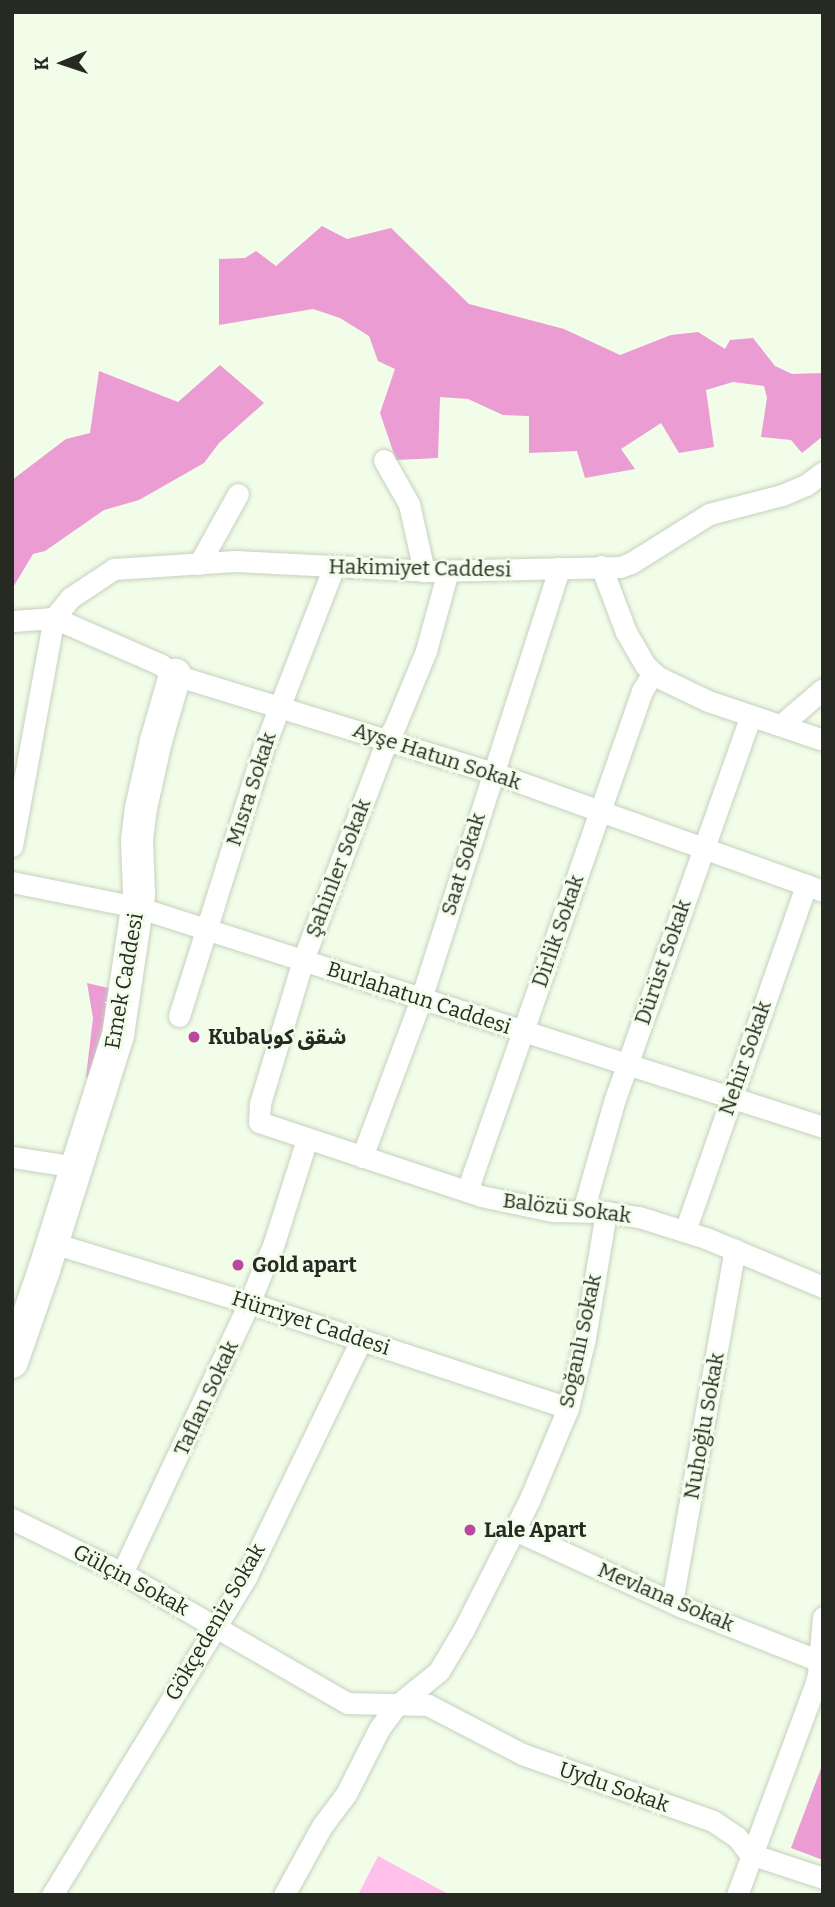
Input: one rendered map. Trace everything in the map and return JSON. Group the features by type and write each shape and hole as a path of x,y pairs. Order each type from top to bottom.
{"street":[{"path":"384,460 409,504 424,570"},
{"name":"Hakimiyet Caddesi","path":"54,618 70,598 114,569 235,561 448,571 620,567 631,563 709,514 782,495 806,485 823,472"},
{"path":"199,564 238,494"},
{"name":"Mısra Sokak","path":"179,1016 280,706 334,566"},
{"path":"601,566 626,632 653,673 708,701 823,740"},
{"name":"Saat Sokak","path":"362,1157 421,999 491,772 559,568"},
{"name":"Şahinler Sokak","path":"307,1139 259,1122 260,1104 303,960 387,740 426,650 448,571"},
{"path":"12,621 54,618 12,846"},
{"name":"Ayşe Hatun Sokak","path":"54,618 160,664 175,674 491,772 814,888"},
{"name":"Dirlik Sokak","path":"467,1191 602,812 642,691 653,673"},
{"name":"Emek Caddesi","path":"12,1362 22,1304 52,1243 118,1034 137,907 137,841 141,808 153,750 175,674"},
{"path":"780,725 823,690"},
{"name":"Dürüst Sokak","path":"583,1211 627,1066 751,716"},
{"name":"Burlahatun Caddesi","path":"12,882 137,907 823,1127"},
{"name":"Nehir Sokak","path":"685,1231 731,1098 814,888"},
{"name":"Balözü Sokak","path":"307,1139 467,1191 553,1211 606,1212 639,1217 685,1231 823,1287"},
{"name":"Taflan Sokak","path":"122,1573 250,1303 274,1243 307,1139"},
{"path":"12,1157 77,1167"},
{"name":"Soğanlı Sokak","path":"284,1895 322,1826 346,1794 379,1729 401,1704 439,1671 514,1530 568,1408 585,1338 606,1212"},
{"name":"Hürriyet Caddesi","path":"52,1243 250,1303 568,1408"},
{"name":"Nuhoğlu Sokak","path":"672,1602 736,1251"},
{"name":"Gökçedeniz Sokak","path":"52,1895 247,1575 361,1340"},
{"name":"Gülçin Sokak","path":"12,1519 122,1573 347,1703 401,1704"},
{"name":"Mevlana Sokak","path":"514,1530 672,1602 819,1661"},
{"path":"737,1895 750,1854 813,1691 823,1617"},
{"name":"Uydu Sokak","path":"401,1704 428,1705 522,1754 713,1821 737,1837 750,1854 823,1878"}],"shaded area":[{"path":"322,226 347,239 391,228 469,304 564,329 620,355 671,335 698,332 725,349 730,340 753,338 775,366 792,374 823,373 823,436 802,453 791,440 761,437 767,398 764,386 733,382 706,390 714,447 679,453 661,423 621,449 635,469 585,478 577,451 529,453 529,416 503,415 468,399 440,397 438,458 396,460 380,413 395,369 378,361 369,336 340,318 313,309 219,325 219,259 245,258 256,251 276,266"},
{"path":"220,365 264,403 219,443 204,463 139,500 104,510 45,551 33,554 12,589 12,480 66,439 90,433 99,371 178,402"},
{"path":"87,983 125,992 102,1080 86,1077 93,1018"},
{"path":"823,1763 823,1860 791,1848"},
{"path":"378,1856 450,1895 358,1895"}],"place":[{"name":"Kubaشقق كوبا","path":"194,1037"},
{"name":"Gold apart","path":"238,1265"},
{"name":"Lale Apart","path":"470,1530"}]}
